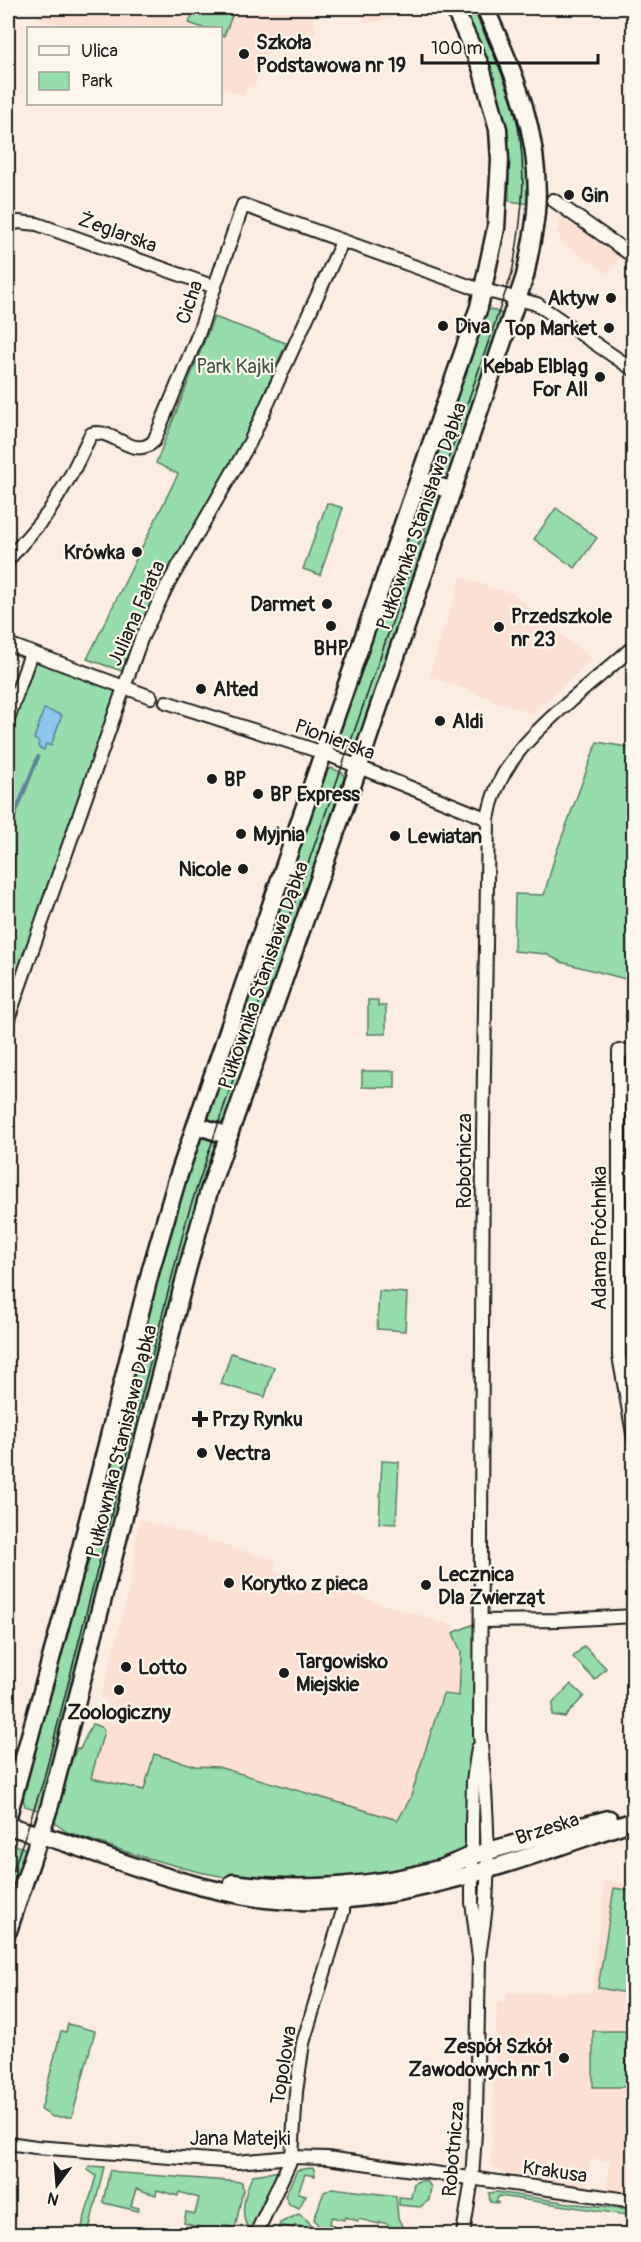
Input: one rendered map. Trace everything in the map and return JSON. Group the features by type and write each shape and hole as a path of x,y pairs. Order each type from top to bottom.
{"street":[{"name":"Pułkownika Stanisława Dąbka","path":"8,1816 81,1545 151,1269 196,1125 479,307 497,217 500,160 498,129 481,67 454,8"},
{"name":"Pułkownika Stanisława Dąbka","path":"8,1931 40,1836 187,1270 210,1191 452,491 517,299 532,240 537,183 535,158 522,97 484,8"},
{"path":"553,200 633,257"},
{"name":"Cicha","path":"8,560 48,513 91,434 100,433 138,448 146,447 154,441 198,335 243,205 342,242 483,290 541,306 633,370"},
{"name":"Żeglarska","path":"8,225 19,222 37,224 215,287"},
{"name":"Juliana Fałata","path":"8,1019 141,639 167,586 250,442 342,242"},
{"path":"419,479 452,491"},
{"path":"8,644 151,697"},
{"name":"Robotnicza","path":"463,2235 472,2179 476,2117 479,1958 486,1902 479,1862 485,1780 480,1735 483,1133 488,819 494,792 505,769 517,752 552,717 633,646"},
{"path":"8,719 31,653"},
{"name":"Pionierska","path":"166,702 324,753 488,819"},
{"name":"Adama Próchnika","path":"633,1050 619,1051 619,1356 633,1439"},
{"path":"196,1125 229,1136"},
{"path":"481,1622 633,1616"},
{"name":"Brzeska","path":"479,1862 633,1812"},
{"name":"Brzeska","path":"479,1862 633,1821"},
{"path":"8,1826 164,1875 266,1899 301,1901 391,1894 479,1862"},
{"path":"164,1875 254,1886 314,1887 367,1882 479,1862"},
{"name":"Topolowa","path":"256,2235 292,2157 296,2092 303,2043 343,1911 343,1899"},
{"name":"Jana Matejki","path":"8,2143 237,2162 292,2157 327,2158 472,2179"},
{"name":"Krakusa","path":"472,2179 633,2201"}],"shaded area":[{"name":"Szkoła Podstawowa nr 19","path":"46,8 310,8 316,34 286,41 273,48 262,64 255,86 247,88 244,96 222,87 222,27 61,27 37,18"},
{"name":"Szkoła Podstawowa nr 19","path":"361,8 389,8 392,18 364,24"},
{"path":"564,208 624,251 608,274 559,241 561,237 556,233 561,219 557,217"},
{"name":"Przedszkole nr 23","path":"461,577 513,594 591,659 532,714 429,676"},
{"name":"Targowisko Miejskie","path":"140,1519 277,1561 274,1571 455,1626 453,1633 461,1652 459,1696 443,1694 410,1799 398,1820 218,1767 195,1766 154,1754 144,1790 91,1778 108,1700 101,1698 131,1583"},
{"name":"Zespół Szkół Zawodowych nr 1","path":"605,1880 633,1886 634,2085 630,2151 633,2159 633,2196 606,2191 610,2161 590,2159 586,2188 508,2176 491,2165 497,2002 506,2002 506,1992 592,1993"}],"green space":[{"path":"195,8 235,8 224,36 222,35 222,27 200,27 189,23"},
{"path":"462,8 477,8 515,94 528,153 530,204 509,201 508,154 501,106 492,76"},
{"path":"491,309 504,315 450,473 440,477 431,469 484,314"},
{"name":"Park Kajki","path":"214,317 286,343 249,429 161,584 125,672 87,659 178,474 156,463"},
{"path":"427,491 438,496 440,504 362,731 357,742 351,747 340,743 338,737 422,494"},
{"path":"327,503 343,508 320,575 303,569"},
{"path":"556,508 597,538 575,568 534,539"},
{"path":"29,658 122,693 8,1019 8,719"},
{"path":"597,742 633,748 633,981 561,962 546,954 514,951 515,894 544,895 555,856"},
{"path":"331,768 343,773 344,778 226,1118 220,1123 209,1119 208,1115 324,774"},
{"path":"368,1000 378,1000 378,1006 386,1006 386,1034 368,1034"},
{"path":"362,1071 395,1071 395,1088 362,1087"},
{"path":"203,1138 215,1142 217,1149 42,1806 37,1810 25,1806 23,1799 79,1578 86,1573 110,1472 116,1434 167,1235 198,1141"},
{"path":"379,1291 407,1293 405,1331 377,1329"},
{"path":"231,1353 274,1367 265,1397 221,1384"},
{"path":"382,1461 399,1462 396,1524 379,1523"},
{"path":"481,1621 479,1847 462,1850 457,1856 429,1868 316,1882 231,1878 133,1854 67,1832 56,1824 56,1806 61,1786 77,1748 80,1749 92,1724 101,1727 104,1731 91,1778 144,1790 154,1754 195,1766 218,1767 398,1820 410,1799 443,1694 459,1696 461,1652 453,1633"},
{"path":"584,1646 606,1668 595,1680 573,1657"},
{"path":"571,1684 584,1696 565,1717 552,1715 553,1703"},
{"path":"12,1844 24,1848 26,1854 8,1913 8,1847"},
{"path":"614,1888 633,1891 633,1994 598,1988"},
{"path":"68,2024 95,2031 72,2117 53,2117 41,2110 61,2031 66,2032"},
{"path":"593,2031 626,2031 627,2087 593,2087"},
{"path":"89,2166 104,2167 88,2234 80,2234 96,2176 88,2170"},
{"path":"314,2169 315,2176 305,2174 298,2193 306,2195 299,2208 289,2204 285,2196 297,2170"},
{"path":"110,2170 122,2173 242,2182 243,2190 235,2229 225,2234 230,2227 223,2225 222,2234 184,2223 186,2212 195,2214 199,2198 179,2192 178,2196 157,2190 156,2195 136,2189 131,2206 139,2208 138,2211 104,2203"},
{"path":"281,2171 251,2230 244,2219 244,2204 253,2175"},
{"path":"427,2181 431,2187 429,2200 420,2207 399,2205 399,2197 411,2198 414,2183"},
{"path":"332,2188 396,2196 398,2218 405,2231 380,2222 379,2224 359,2219 358,2221 345,2217 344,2220 332,2217 329,2224 333,2225 331,2234 323,2234 314,2219 324,2192"},
{"path":"496,2192 576,2204 633,2209 633,2216 499,2196 496,2201 499,2203 490,2202 489,2193"},
{"path":"299,2214 308,2221 317,2234 300,2234 302,2227 295,2225 293,2228 282,2226 280,2234 277,2234 280,2223"}],"water":[{"path":"44,709 62,715 51,746 46,744 44,750 38,747 39,742 34,739"}],"waterway":[{"path":"8,832 38,757"}],"tram line":[{"path":"8,1886 43,1782 188,1214 512,273 523,189 518,126 509,92 473,8"}],"place":[{"name":"Szkoła Podstawowa nr 19","path":"244,54"},
{"name":"Gin","path":"569,195"},
{"name":"Aktyw","path":"611,298"},
{"name":"Diva","path":"443,326"},
{"name":"Top Market","path":"609,328"},
{"name":"Kebab Elbląg For All","path":"600,377"},
{"name":"Krówka","path":"137,552"},
{"name":"Darmet","path":"327,604"},
{"name":"BHP","path":"331,626"},
{"name":"Przedszkole nr 23","path":"499,627"},
{"name":"Alted","path":"201,689"},
{"name":"Aldi","path":"440,721"},
{"name":"BP","path":"212,779"},
{"name":"BP Express","path":"258,794"},
{"name":"Myjnia","path":"241,834"},
{"name":"Lewiatan","path":"395,836"},
{"name":"Nicole","path":"243,869"},
{"name":"Przy Rynku","path":"200,1419"},
{"name":"Vectra","path":"202,1453"},
{"name":"Korytko z pieca","path":"229,1583"},
{"name":"Lecznica Dla Zwierząt","path":"426,1585"},
{"name":"Lotto","path":"126,1667"},
{"name":"Targowisko Miejskie","path":"284,1673"},
{"name":"Zoologiczny","path":"119,1690"},
{"name":"Zespół Szkół Zawodowych nr 1","path":"564,2058"}]}
